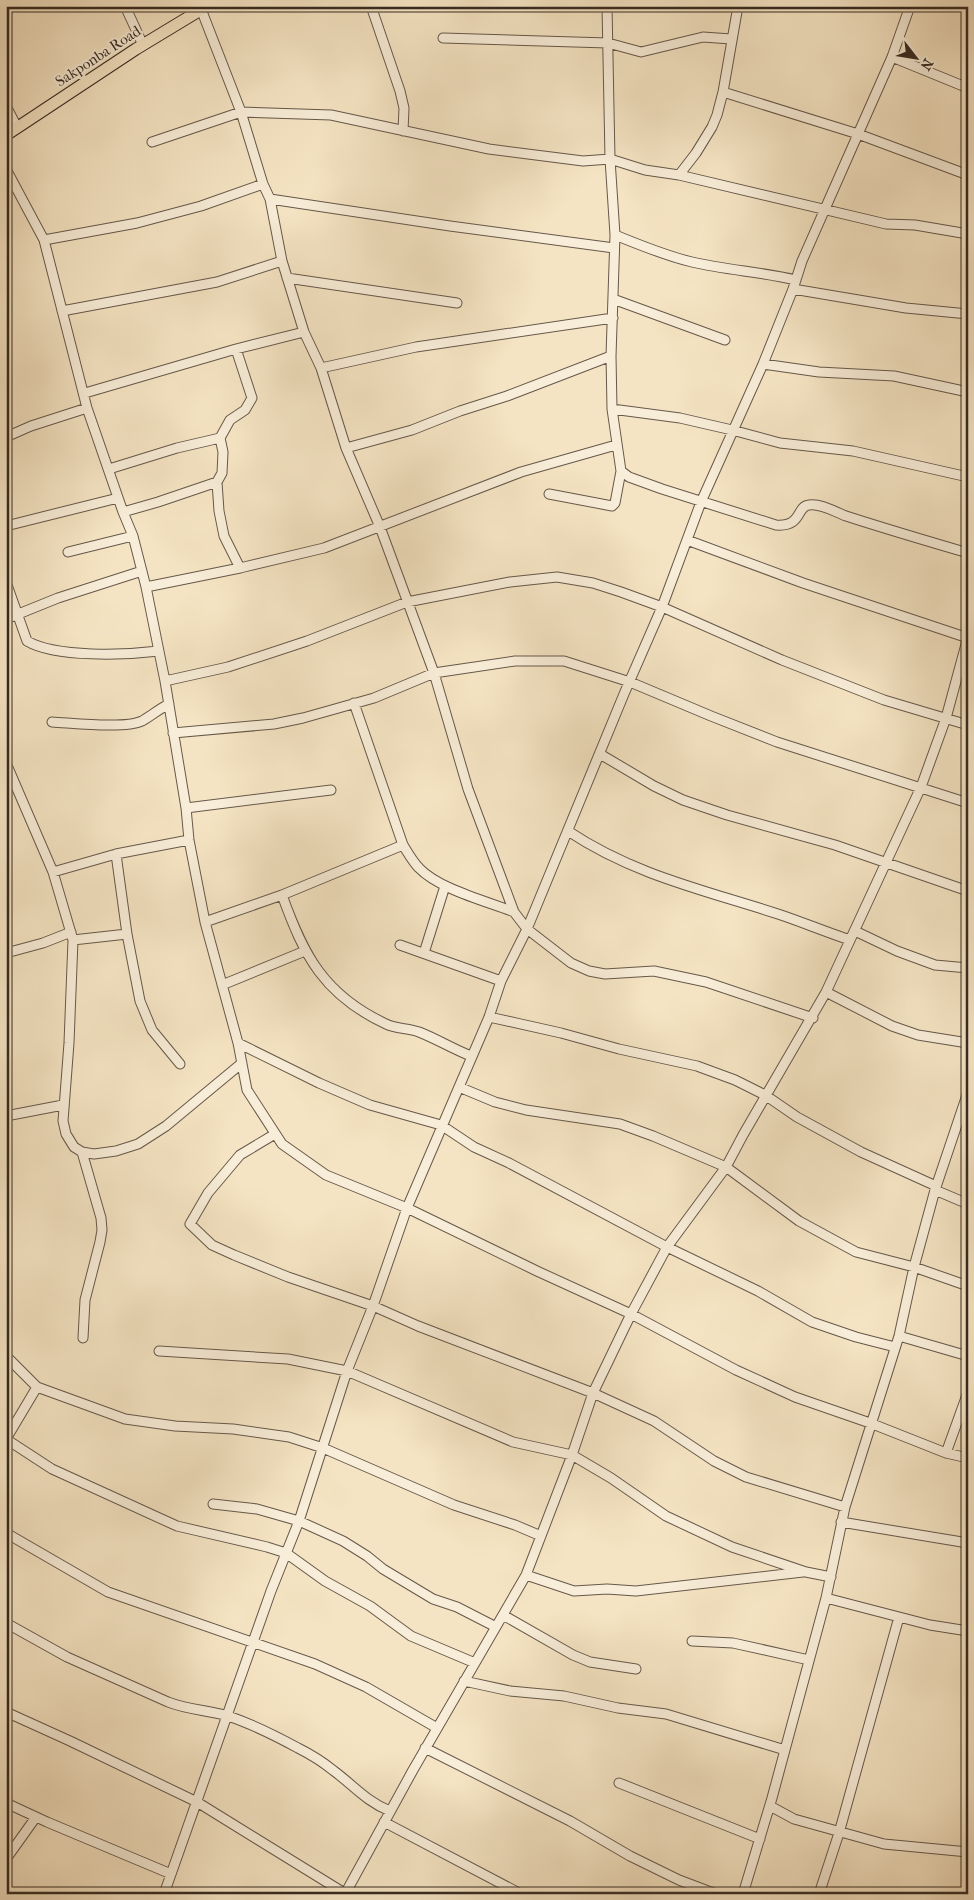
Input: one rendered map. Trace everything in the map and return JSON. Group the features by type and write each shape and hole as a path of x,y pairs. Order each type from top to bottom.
{"main road":[{"name":"Sakponba Road","path":"6,135 143,45 204,8"}],"street":[{"path":"125,6 143,45"},
{"path":"371,6 400,91 404,108 404,131"},
{"path":"549,494 612,506 618,495 621,471 612,409 611,356 615,235 610,159 607,6"},
{"path":"679,174 696,153 712,127 723,92 738,6"},
{"path":"164,1894 252,1643 299,1521 347,1371 373,1306 407,1208 441,1125 489,1018 501,981 527,929 662,607 701,502 763,364 802,261 892,57 910,6"},
{"path":"204,8 241,112 263,184 270,199 282,261 304,332 321,368 346,448 380,527 434,673 468,789 514,912 527,929 571,963 589,971 605,974 654,971 706,982 813,1018"},
{"path":"442,38 608,43 641,52 703,37 731,39"},
{"path":"892,57 968,88"},
{"path":"723,92 858,134 968,175"},
{"path":"6,106 18,126"},
{"path":"152,142 241,112 330,116 489,150 583,161 610,159 645,170 679,174 886,224 915,225 968,234"},
{"path":"6,170 44,240 87,408 122,512 133,536 146,587 165,681 186,808 189,840 206,922 238,1043 247,1090 282,1144 326,1174 407,1208 631,1314 736,1370 795,1398 870,1423 946,1453 968,1458"},
{"path":"44,240 137,223 201,206 263,184"},
{"path":"270,199 460,228 614,248"},
{"path":"615,235 686,260 769,274 794,284 906,308 968,314"},
{"path":"62,311 217,282 282,261"},
{"path":"287,278 457,302"},
{"path":"613,299 725,340"},
{"path":"321,368 416,347 613,318"},
{"path":"84,393 236,349 304,332"},
{"path":"236,349 252,398 245,410 230,420 220,438 223,452 222,473 217,482 219,511 224,536 240,568"},
{"path":"346,448 412,430 611,356"},
{"path":"763,364 819,372 894,376 968,392"},
{"path":"6,437 32,426 87,408"},
{"path":"612,409 680,418 780,443 853,451 968,477"},
{"path":"109,469 177,448 220,438"},
{"path":"146,587 240,568 324,548 521,472 616,445"},
{"path":"621,471 629,477 776,525 783,525 796,520 803,507 818,505 846,516 968,553"},
{"path":"122,512 217,482"},
{"path":"6,526 118,498"},
{"path":"68,552 133,536"},
{"path":"6,1712 197,1802 345,1894 425,1748 526,1576 572,1455 593,1393 631,1314 667,1247 726,1167 766,1095 813,1018 826,992 921,787 946,718 968,638 803,583 687,540"},
{"path":"6,619 58,598 142,571"},
{"path":"165,681 236,664 307,641 407,602 510,582 557,577 593,583 662,607 782,660 884,700 968,725"},
{"path":"6,582 27,641 36,646 77,652 133,654 159,651"},
{"path":"173,733 274,724 374,698 434,673 515,661 564,661 630,682 777,742 968,803"},
{"path":"354,703 403,845 419,868 445,886 514,912"},
{"path":"52,722 128,725 142,721 156,710 168,704"},
{"path":"600,754 654,786 683,800 886,862 968,891"},
{"path":"6,763 53,872 72,936 69,1043 63,1121 66,1134 74,1147 82,1152 94,1154 116,1152 138,1144 166,1126 242,1063"},
{"path":"186,808 331,790"},
{"path":"568,831 589,845 619,860 674,883 779,915 850,940"},
{"path":"53,872 116,854 189,840"},
{"path":"206,922 282,895 403,845"},
{"path":"116,854 127,934 144,1011 152,1030 180,1064"},
{"path":"424,954 445,886"},
{"path":"282,895 297,936 314,968 332,990 363,1012 388,1026 418,1032 444,1046 471,1056"},
{"path":"855,931 897,951 935,965 968,968"},
{"path":"6,953 72,936 127,934"},
{"path":"400,945 501,981"},
{"path":"222,985 305,951"},
{"path":"826,992 892,1026 918,1035 968,1043"},
{"path":"489,1018 697,1066 736,1080 766,1095 797,1117 861,1152 968,1204"},
{"path":"238,1043 319,1083 370,1105 441,1125 474,1147 509,1163 667,1247 758,1291 812,1322 856,1337 895,1347"},
{"path":"459,1087 496,1102 526,1110 620,1124 653,1136 726,1167 799,1221 856,1252 914,1267 968,1286"},
{"path":"743,1894 770,1806 826,1598 845,1507 895,1347 914,1267 936,1188 968,1092"},
{"path":"6,1116 63,1105"},
{"path":"275,1134 240,1155 208,1193 190,1224 212,1245 288,1277 373,1306 418,1326 593,1393 654,1421 714,1462 746,1477 845,1507"},
{"path":"82,1152 101,1218 102,1230 84,1300 84,1338"},
{"path":"898,1336 968,1356"},
{"path":"159,1351 288,1359 347,1371 513,1442 572,1455 611,1478 666,1516 732,1547 806,1572 831,1577"},
{"path":"6,1356 37,1387 125,1419 175,1426 252,1431 289,1437 322,1448 454,1505 515,1525 541,1536"},
{"path":"37,1387 6,1439 52,1469 177,1526 286,1553 325,1581 370,1606 411,1636 475,1663"},
{"path":"946,1453 968,1392"},
{"path":"213,1504 257,1509 299,1521 344,1541 367,1556 382,1569 433,1599 457,1607 496,1627"},
{"path":"841,1522 968,1543"},
{"path":"6,1533 108,1592 315,1664 366,1688 437,1728"},
{"path":"526,1576 574,1591 607,1589 636,1591 806,1572"},
{"path":"826,1598 930,1625 968,1631"},
{"path":"502,1615 573,1655 590,1662 636,1669"},
{"path":"819,1894 839,1833 899,1617"},
{"path":"6,1623 34,1640 168,1702 183,1708 226,1716 276,1736 301,1749 334,1771 377,1806 390,1811"},
{"path":"692,1641 734,1643 809,1660"},
{"path":"464,1681 510,1691 564,1696 618,1708 666,1714 785,1750"},
{"path":"425,1748 570,1821 630,1856 679,1880 716,1894"},
{"path":"619,1783 760,1839"},
{"path":"6,1803 171,1874"},
{"path":"770,1806 794,1819 884,1844 968,1852"},
{"path":"6,1859 36,1817"},
{"path":"384,1822 521,1894"},
{"path":"965,1894 968,1887"}]}
